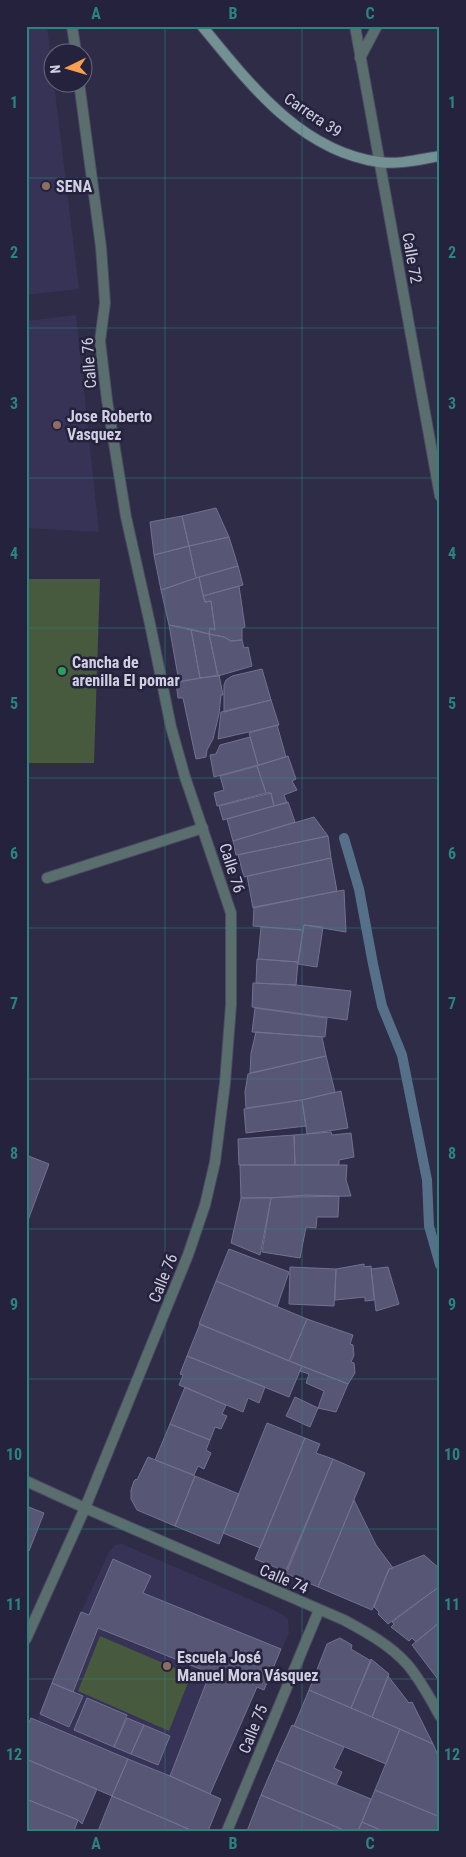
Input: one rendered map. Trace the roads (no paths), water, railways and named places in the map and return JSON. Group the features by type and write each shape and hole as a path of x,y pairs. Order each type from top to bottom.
{"main road":[{"name":"Carrera 39","path":"202,26 254,88 280,114 304,131 340,152 380,162 411,161 440,156"}],"street":[{"path":"72,26 74,42"},
{"name":"Calle 72","path":"355,26 440,496"},
{"path":"360,58 377,26"},
{"name":"Calle 76","path":"26,1639 85,1508 188,1255 205,1205 215,1162 232,1005 231,913 171,727 126,517 107,400 100,341 105,303 101,247 81,92"},
{"path":"46,878 203,828"},
{"name":"Calle 74","path":"26,1481 366,1632 407,1663 440,1716"},
{"name":"Calle 75","path":"227,1831 319,1610"}],"waterway":[{"path":"344,838 359,889 382,1006 402,1055 427,1180 429,1226 440,1265"}],"place":[{"name":"SENA","path":"46,186"},
{"name":"Jose Roberto Vasquez","path":"57,425"},
{"name":"Cancha de arenilla El pomar","path":"62,671"},
{"name":"Escuela José Manuel Mora Vásquez","path":"167,1666"}]}
